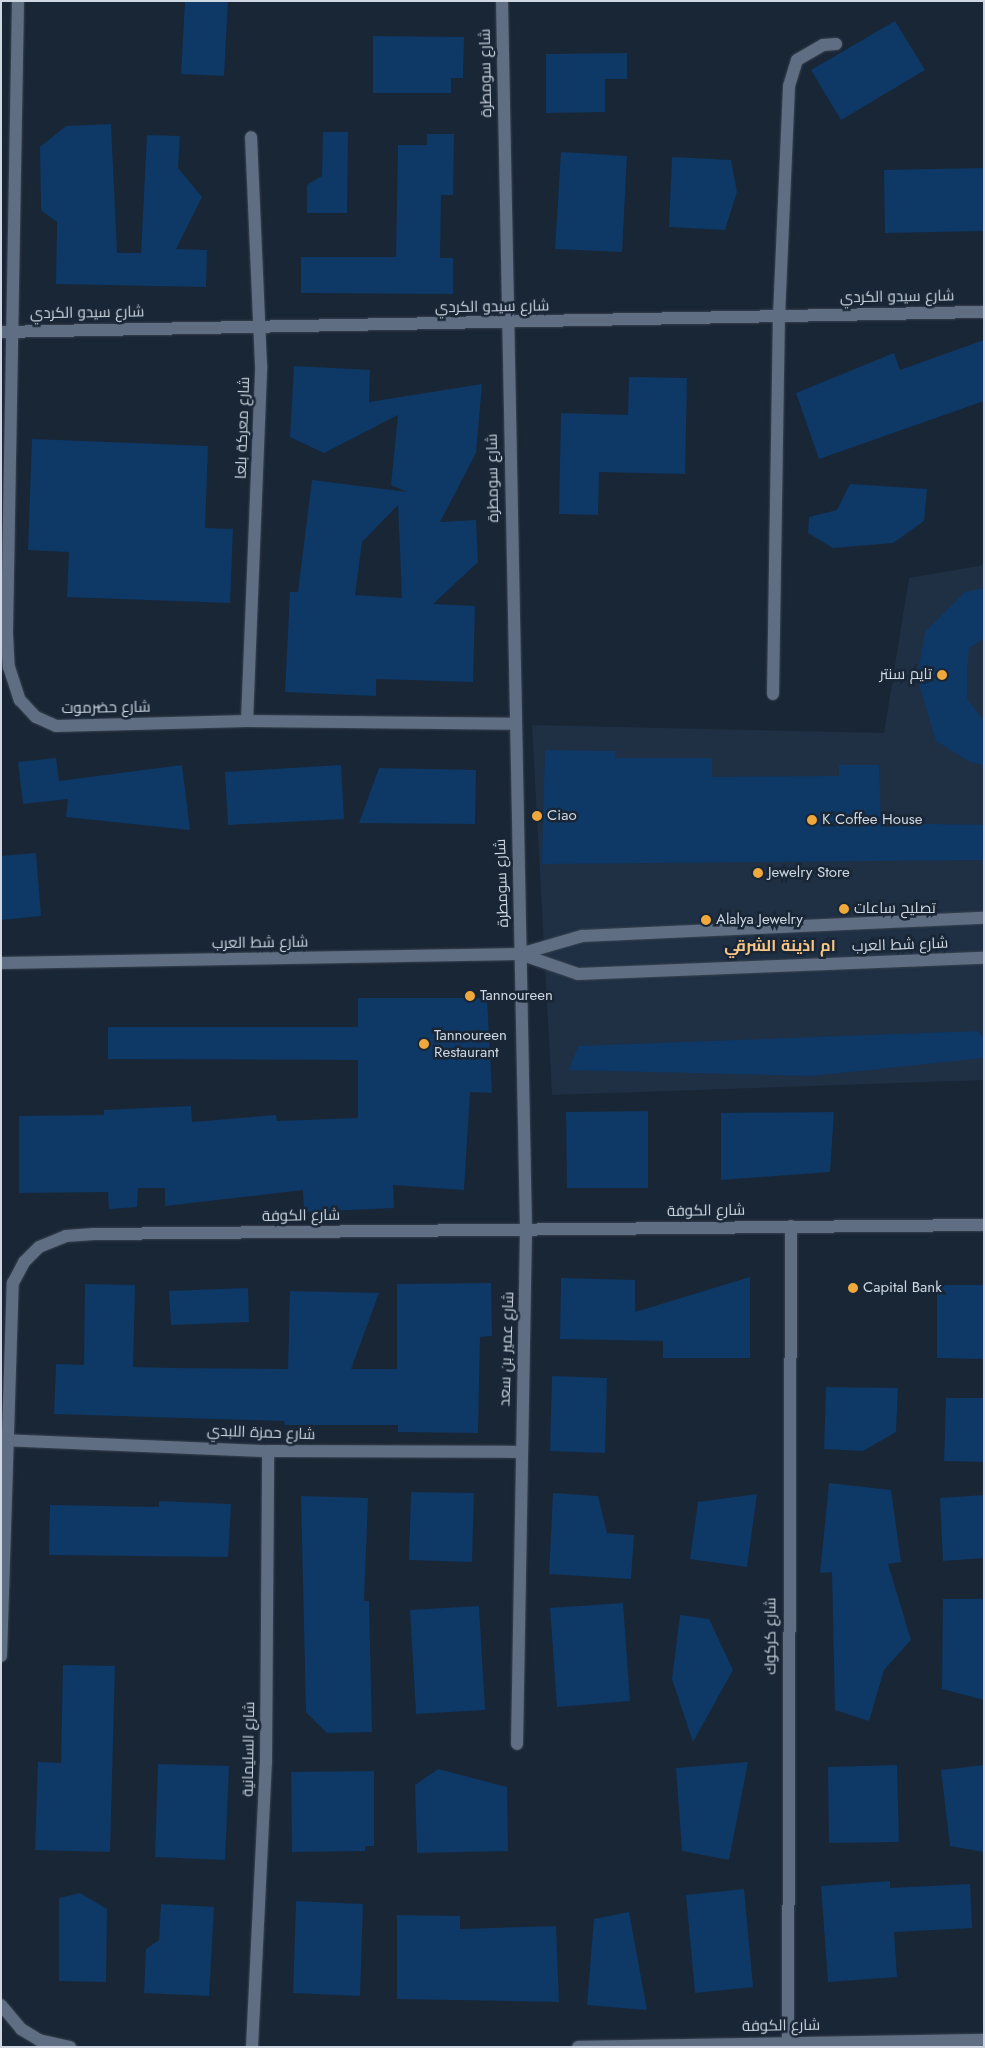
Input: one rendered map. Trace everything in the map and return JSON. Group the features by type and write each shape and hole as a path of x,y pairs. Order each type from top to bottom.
{"street":[{"name":"شارع حضرموت","path":"18,1 7,331 7,634 9,667 20,700 36,717 56,726 247,721 513,724"},
{"name":"شارع سومطرة","path":"502,1 513,724 520,954"},
{"path":"773,694 779,316 792,69 807,51 836,44"},
{"name":"شارع معركة بلعا","path":"247,721 262,326 251,137"},
{"name":"شارع سيدو الكردي","path":"7,331 506,323 984,312"},
{"name":"شارع شط العرب","path":"1,963 520,954 582,936 984,918"},
{"name":"شارع شط العرب","path":"520,954 578,974 984,958"},
{"name":"شارع عمير بن سعد","path":"517,1744 520,1452 526,1230 520,954"},
{"name":"شارع الكوفة","path":"1,1656 5,1440 12,1283 24,1262 39,1247 66,1236 94,1234 984,1225"},
{"name":"شارع كركوك","path":"788,2044 790,1226"},
{"name":"شارع حمزة اللبدي","path":"5,1440 268,1451 520,1452"},
{"name":"شارع السليمانية","path":"252,2047 266,1762 268,1451"},
{"path":"1,2005 21,2029 39,2040 70,2047"},
{"name":"شارع الكوفة","path":"578,2047 984,2040"}],"shaded area":[{"path":"984,565 984,1080 552,1095 532,725 884,733 909,578"}],"building":[{"path":"185,1 228,1 224,76 181,74"},
{"path":"895,21 925,70 841,120 811,70"},
{"path":"373,36 464,37 463,78 451,78 451,93 373,93"},
{"path":"627,53 627,79 605,79 605,112 546,113 546,54"},
{"path":"111,124 117,253 141,253 147,135 180,136 178,168 202,197 176,249 207,250 206,287 56,284 57,222 41,210 40,147 66,126"},
{"path":"323,132 348,132 347,213 307,213 307,185 322,176"},
{"path":"427,134 454,134 453,195 441,195 440,258 453,258 453,294 301,293 301,257 396,257 398,145 427,145"},
{"path":"561,152 627,156 622,252 555,249"},
{"path":"672,157 731,160 737,192 725,230 669,227"},
{"path":"984,168 984,231 885,233 884,170"},
{"path":"984,340 984,401 819,459 796,393 894,353 900,370"},
{"path":"294,366 370,370 369,402 482,384 476,453 440,522 476,520 478,562 433,604 475,606 473,682 376,679 376,696 285,692 290,592 298,592 312,480 407,492 391,485 398,415 324,453 290,437","holes":["398,505 402,598 355,595 362,542"]},
{"path":"629,377 687,378 685,474 599,472 598,515 559,514 561,413 628,415"},
{"path":"32,439 208,446 205,528 233,529 230,603 67,597 69,552 28,550"},
{"path":"850,484 927,489 924,521 893,543 833,548 808,533 809,517 837,510"},
{"name":"تايم سنتر","path":"984,588 984,638 969,648 967,699 984,721 984,765 970,762 936,741 917,678 925,632 965,592"},
{"path":"545,750 615,751 615,758 712,758 712,777 839,776 839,765 879,765 881,823 984,825 984,860 542,864"},
{"path":"56,758 59,781 182,765 190,830 66,817 68,799 23,804 18,762"},
{"path":"341,765 344,819 228,825 225,772"},
{"path":"379,768 476,770 475,824 359,823"},
{"path":"36,853 41,916 1,920 1,856"},
{"path":"358,998 487,998 492,1093 470,1092 464,1190 393,1185 394,1208 304,1212 303,1190 165,1206 165,1188 138,1188 137,1207 109,1209 108,1192 19,1193 19,1116 104,1115 104,1110 191,1106 192,1122 276,1115 277,1121 358,1118 358,1060 108,1059 108,1027 358,1027"},
{"path":"978,1031 984,1038 984,1058 812,1076 569,1070 578,1046"},
{"path":"648,1111 648,1188 567,1188 566,1112"},
{"path":"834,1112 830,1172 721,1180 721,1113"},
{"path":"750,1277 750,1358 663,1358 663,1341 560,1339 561,1278 635,1280 635,1312"},
{"path":"491,1283 492,1336 480,1337 478,1433 398,1432 398,1425 285,1425 284,1421 54,1414 56,1364 84,1365 85,1284 135,1285 133,1367 288,1369 290,1291 379,1293 351,1369 397,1369 397,1284"},
{"path":"937,1285 984,1285 984,1359 937,1358"},
{"path":"248,1288 249,1322 171,1325 169,1291"},
{"path":"552,1376 607,1378 605,1453 550,1451"},
{"path":"826,1387 898,1388 896,1432 863,1451 824,1449"},
{"path":"946,1398 984,1398 984,1462 944,1461"},
{"path":"829,1483 891,1490 901,1562 888,1564 911,1640 884,1670 869,1721 835,1710 832,1572 820,1573"},
{"path":"411,1492 474,1493 472,1562 409,1560"},
{"path":"553,1493 598,1496 607,1533 634,1535 631,1579 549,1574"},
{"path":"757,1494 747,1567 690,1559 698,1502"},
{"path":"984,1495 984,1558 943,1561 940,1498"},
{"path":"301,1496 368,1498 364,1601 369,1601 372,1732 327,1733 306,1712"},
{"path":"159,1501 231,1504 228,1557 49,1555 50,1505 159,1507"},
{"path":"943,1599 984,1599 984,1700 942,1689"},
{"path":"623,1603 630,1701 557,1707 550,1608"},
{"path":"479,1606 485,1710 416,1714 410,1610"},
{"path":"680,1615 709,1619 733,1670 693,1742 672,1679"},
{"path":"63,1665 115,1666 110,1852 35,1850 38,1762 61,1763"},
{"path":"748,1762 729,1860 682,1851 676,1768"},
{"path":"158,1764 229,1766 225,1860 155,1857"},
{"path":"897,1765 899,1842 829,1843 828,1767"},
{"path":"984,1765 984,1852 950,1846 941,1770"},
{"path":"438,1769 507,1787 508,1851 417,1853 415,1785"},
{"path":"374,1771 374,1846 365,1846 365,1851 292,1852 291,1772"},
{"path":"890,1881 890,1888 970,1884 972,1928 894,1932 897,1977 828,1982 821,1886"},
{"path":"744,1889 753,1987 695,1993 686,1895"},
{"path":"80,1893 107,1909 106,1982 59,1981 59,1898"},
{"path":"296,1901 363,1904 360,1996 293,1993"},
{"path":"161,1904 214,1907 209,1996 144,1993 146,1949 159,1940"},
{"path":"629,1912 647,2010 587,2005 594,1919"},
{"path":"397,1915 460,1916 460,1929 556,1926 559,2002 397,1999"}],"place":[{"name":"تايم سنتر","path":"942,675"},
{"name":"Ciao","path":"537,816"},
{"name":"K Coffee House","path":"812,820"},
{"name":"Jewelry Store","path":"758,873"},
{"name":"تصليح ساعات","path":"844,909"},
{"name":"Alalya Jewelry","path":"706,920"},
{"name":"Tannoureen","path":"470,996"},
{"name":"Tannoureen Restaurant","path":"424,1044"},
{"name":"Capital Bank","path":"853,1288"}],"district":[{"name":"ام اذينة الشرقي","path":"780,946"}]}
